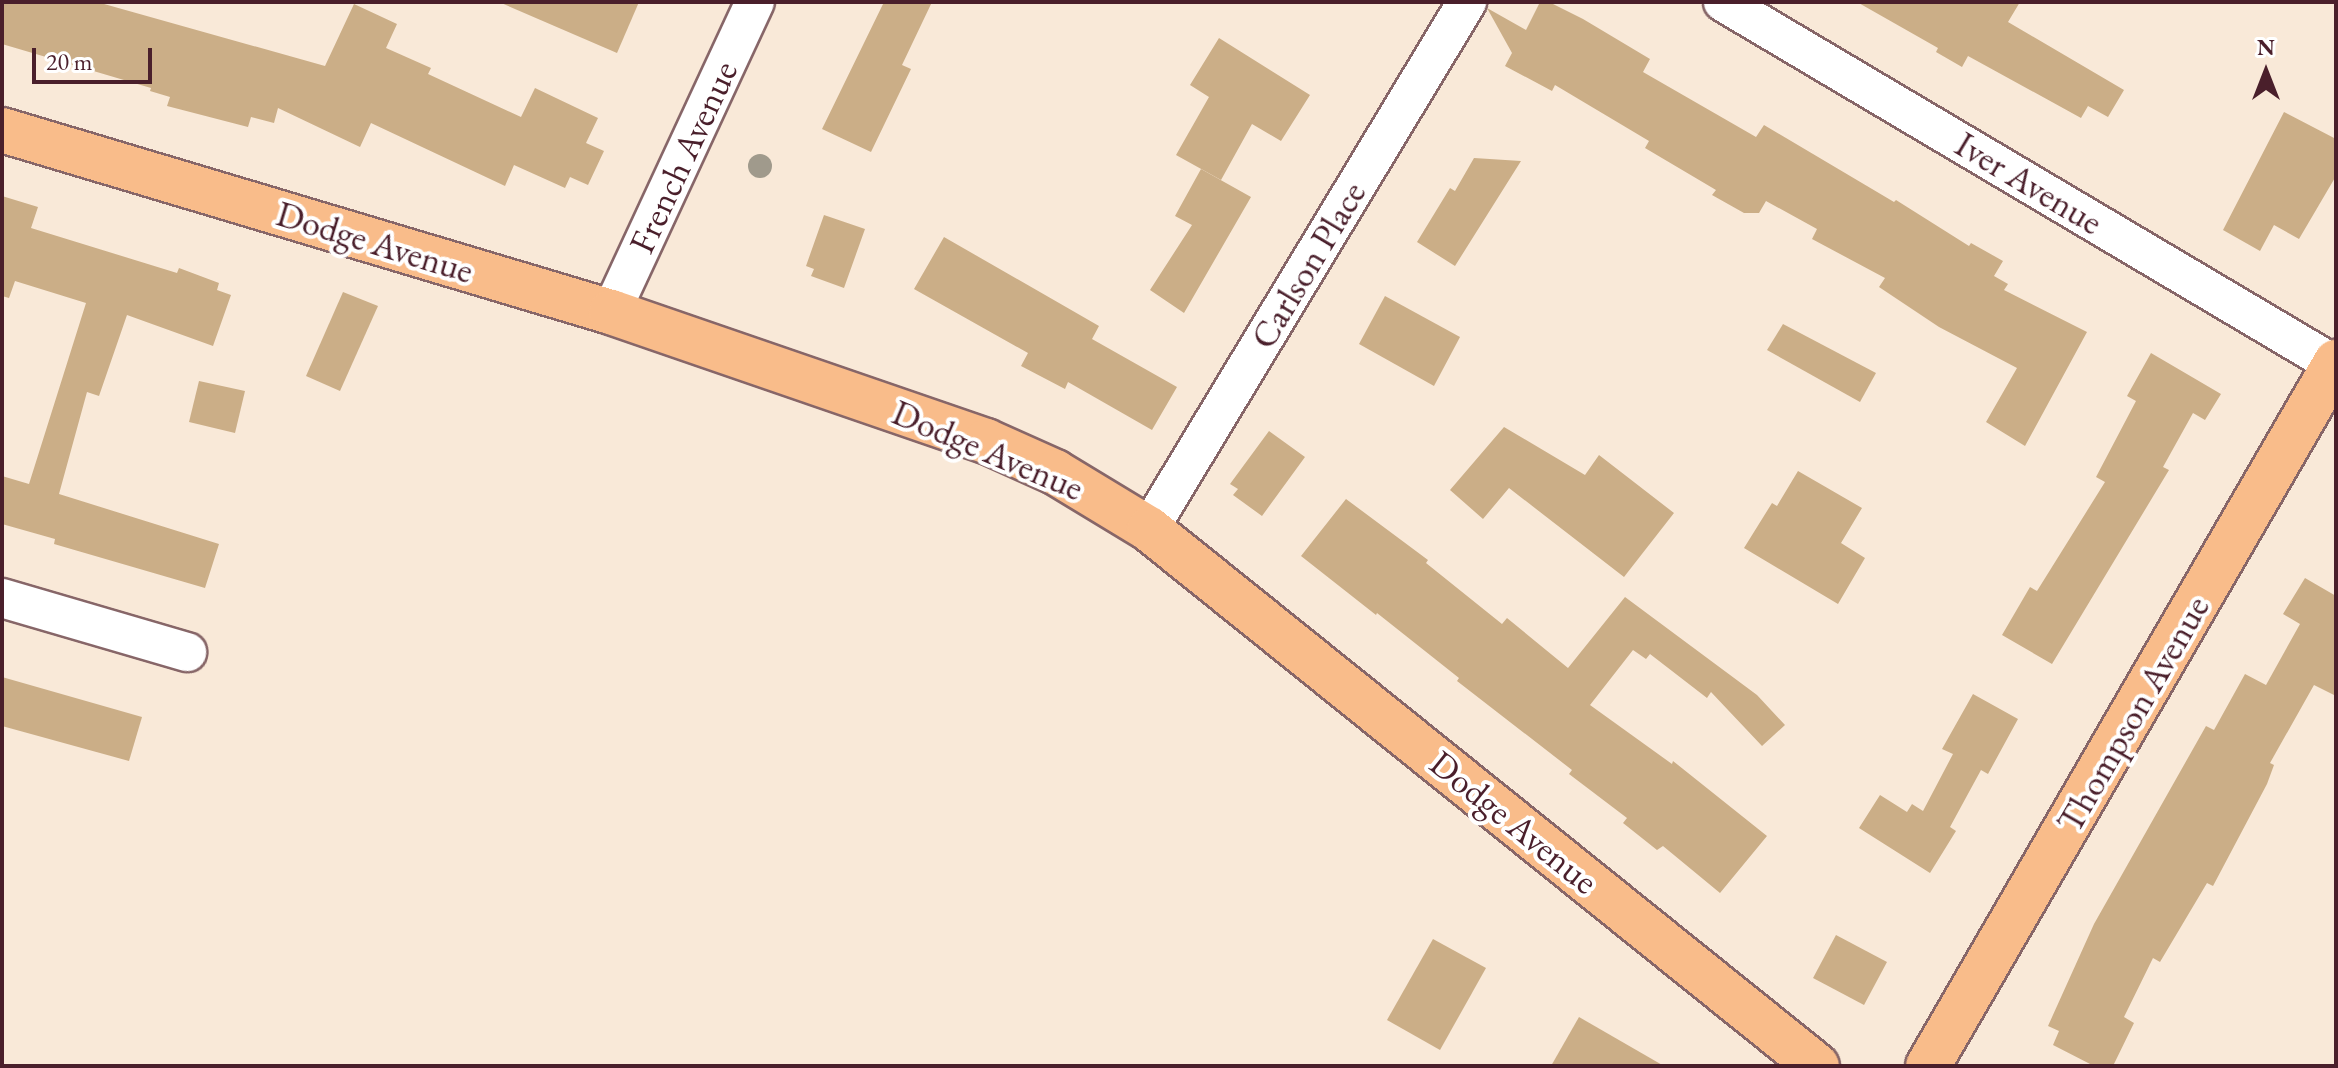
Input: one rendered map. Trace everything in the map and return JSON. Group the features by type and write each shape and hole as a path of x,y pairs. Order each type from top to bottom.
{"main road":[{"name":"Dodge Avenue","path":"2,130 611,312 986,441 1055,472 1149,529 1817,1066"},
{"name":"Thompson Avenue","path":"1928,1066 2335,363"}],"street":[{"name":"French Avenue","path":"611,312 755,2"},
{"name":"Carlson Place","path":"1149,529 1467,2"},
{"name":"Iver Avenue","path":"1723,2 2335,363"},
{"path":"2,598 187,652"}],"building":[{"path":"2,2 97,2 325,66 354,4 397,24 386,48 431,68 428,74 521,117 535,88 598,118 586,143 604,151 588,185 570,177 565,188 514,165 505,186 371,123 360,147 278,108 274,123 251,117 248,127 167,106 170,97 150,91 151,88 2,44"},
{"path":"499,2 639,2 617,53"},
{"path":"884,2 932,2 902,65 911,69 871,152 822,129"},
{"path":"1540,2 1549,2 1583,19 1650,59 1643,72 1756,137 1764,125 1894,202 1896,200 1969,246 1971,243 2003,261 1994,276 2008,284 2004,290 2087,332 2025,446 1986,422 2017,368 1939,327 1879,287 1885,278 1812,239 1817,229 1766,201 1759,213 1744,213 1712,195 1716,190 1645,148 1649,141 1555,85 1552,91 1505,66 1512,53 1487,8 1526,30"},
{"path":"1857,2 2020,2 2008,22 2124,90 2108,117 2088,106 2081,118 1968,56 1962,67 1936,52 1938,48"},
{"path":"1219,38 1310,95 1281,141 1252,124 1221,180 1176,155 1209,97 1190,85"},
{"path":"2284,112 2336,139 2336,176 2299,239 2274,225 2260,251 2223,230"},
{"path":"1474,158 1521,161 1455,266 1417,242 1450,188 1455,191"},
{"path":"1201,169 1251,197 1184,313 1150,290 1192,225 1175,216"},
{"path":"2,196 38,207 31,228 177,273 179,268 219,283 217,290 231,295 213,346 127,315 99,396 87,392 59,494 219,544 205,588 54,544 55,539 2,524 2,476 29,484 86,303 15,281 9,298 2,296"},
{"path":"824,215 865,229 844,288 811,276 814,269 806,266"},
{"path":"944,237 1099,326 1092,339 1177,387 1152,430 1068,382 1065,389 1021,366 1028,353 914,289"},
{"path":"343,292 378,306 340,391 306,376"},
{"path":"1385,296 1460,337 1434,386 1359,344"},
{"path":"1783,324 1876,373 1860,402 1767,350"},
{"path":"2151,353 2221,394 2205,420 2193,413 2163,467 2169,470 2052,664 2002,635 2030,587 2037,591 2105,482 2096,477 2136,401 2127,396"},
{"path":"199,381 245,391 235,433 189,422"},
{"path":"1504,427 1585,475 1599,455 1674,513 1624,577 1509,488 1483,519 1450,490"},
{"path":"1269,431 1305,457 1262,516 1233,495 1238,489 1230,484"},
{"path":"1798,471 1862,508 1841,543 1865,558 1838,604 1744,548 1772,503 1777,506"},
{"path":"1346,499 1428,560 1426,563 1502,624 1507,618 1568,668 1625,597 1757,695 1785,725 1762,746 1711,692 1707,698 1650,654 1646,659 1633,650 1590,705 1672,764 1673,761 1767,836 1720,893 1663,846 1657,850 1623,823 1627,818 1569,774 1572,770 1301,556"},
{"path":"2305,578 2336,596 2336,696 2314,685 2270,763 2274,765 2267,784 2213,886 2207,883 2160,962 2153,958 2124,1017 2134,1023 2113,1066 2094,1066 2053,1045 2059,1031 2048,1026 2094,924 2206,726 2214,730 2245,674 2266,685 2300,624 2283,614"},
{"path":"2,677 142,717 129,761 2,726"},
{"path":"1973,694 2018,719 1988,774 1981,770 1950,827 1956,831 1930,873 1859,828 1880,795 1907,812 1912,804 1923,811 1953,754 1942,749"},
{"path":"1836,935 1887,962 1864,1005 1813,978"},
{"path":"1433,939 1486,968 1440,1050 1387,1020"},
{"path":"1579,1017 1664,1066 1551,1066"}]}
